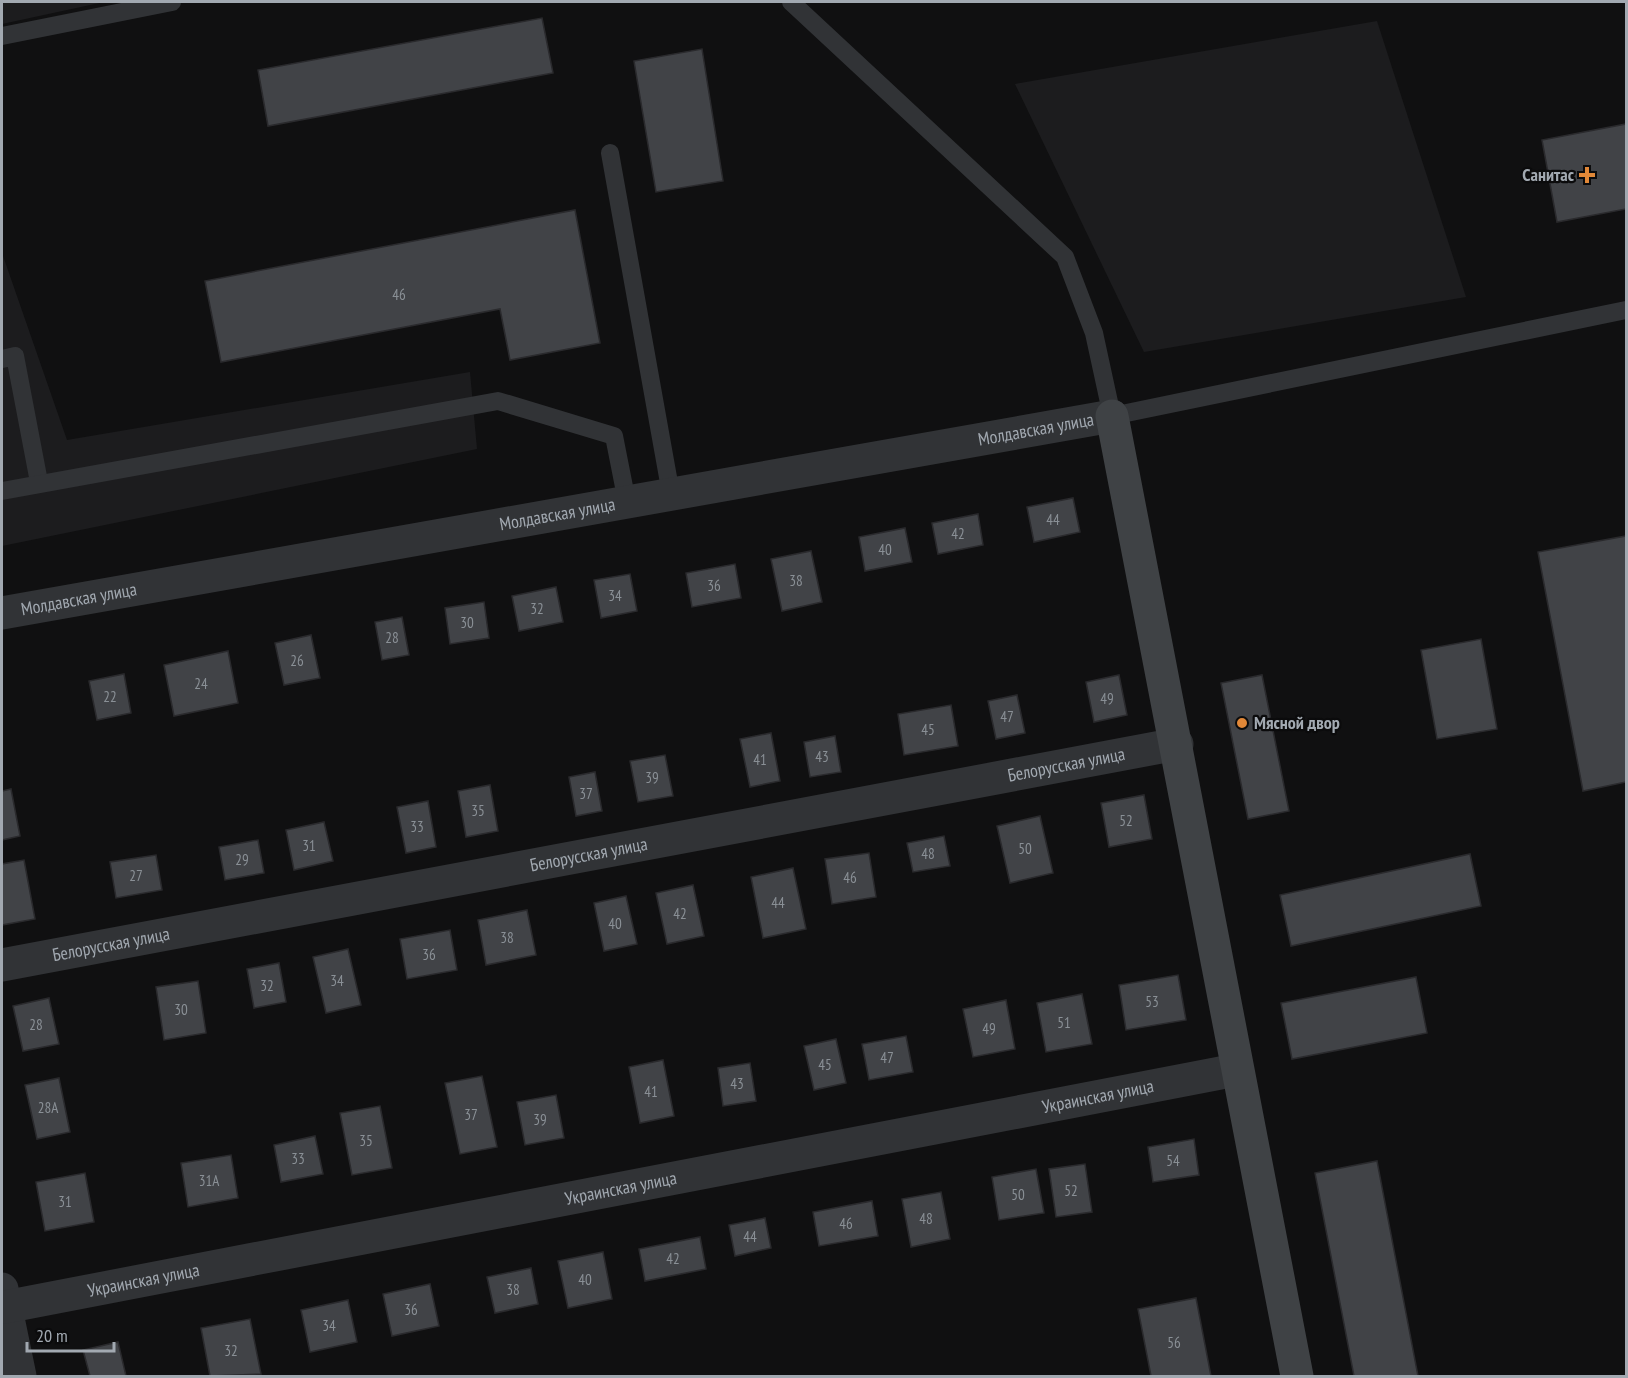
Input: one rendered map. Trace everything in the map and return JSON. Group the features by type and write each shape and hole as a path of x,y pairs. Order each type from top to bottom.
{"street":[{"name":"Молдавская улица","path":"2,613 1112,416"},
{"path":"1112,416 1177,744 1236,1070 1297,1377"},
{"name":"Белорусская улица","path":"2,965 1177,744"},
{"name":"Украинская улица","path":"3,1301 1236,1070"},
{"path":"3,1301 20,1377"}],"lane":[{"path":"2,36 125,6 172,2"},
{"path":"791,2 1065,257 1094,333 1112,416 1626,310"},
{"path":"610,153 670,494"},
{"path":"2,359 15,356 39,482"},
{"path":"2,491 39,482 498,401 614,436 627,502"}],"shaded area":[{"path":"2,2 104,2 2,24"},
{"path":"1377,21 1466,297 1144,352 1015,84"},
{"path":"2,253 67,440 470,372 477,449 2,546"}],"building":[{"path":"542,18 553,73 268,126 258,70"},
{"path":"702,49 723,181 656,192 634,61"},
{"name":"Санитас","path":"1626,124 1626,209 1557,222 1542,140"},
{"path":"575,210 600,343 510,360 500,309 221,362 205,281"},
{"path":"1073,498 1080,532 1034,542 1027,507"},
{"path":"978,514 983,545 938,554 932,523"},
{"path":"905,528 912,562 865,571 859,537"},
{"path":"1626,536 1626,782 1583,791 1538,552"},
{"path":"811,551 822,602 782,611 771,559"},
{"path":"735,564 741,598 692,607 686,573"},
{"path":"630,574 637,611 601,618 594,580"},
{"path":"556,587 563,622 519,631 512,596"},
{"path":"484,602 489,638 450,644 445,608"},
{"path":"402,617 409,655 382,660 375,622"},
{"path":"311,635 320,678 284,685 275,643"},
{"path":"1481,639 1497,729 1437,739 1421,650"},
{"path":"228,651 238,703 174,716 164,665"},
{"path":"124,674 131,713 97,720 89,681"},
{"path":"1119,675 1127,715 1094,722 1086,682"},
{"path":"1262,675 1289,811 1248,819 1221,683"},
{"path":"1017,695 1025,733 996,739 988,701"},
{"path":"951,705 958,746 904,755 898,714"},
{"path":"771,733 780,781 750,787 740,739"},
{"path":"835,736 841,772 810,777 804,742"},
{"path":"665,755 673,796 638,802 630,761"},
{"path":"595,772 602,811 576,816 569,777"},
{"path":"490,785 498,831 466,837 458,791"},
{"path":"11,789 20,836 2,840 2,791"},
{"path":"1144,795 1152,839 1109,847 1101,803"},
{"path":"428,801 436,847 406,853 397,807"},
{"path":"1040,816 1053,873 1010,883 997,826"},
{"path":"324,822 333,861 294,870 286,830"},
{"path":"944,836 950,866 913,872 907,843"},
{"path":"258,840 264,873 225,880 219,847"},
{"path":"869,853 876,897 832,904 825,859"},
{"path":"1470,854 1481,906 1291,946 1280,895"},
{"path":"156,855 162,890 116,898 110,862"},
{"path":"24,860 35,919 2,925 2,864"},
{"path":"793,868 806,929 763,938 751,877"},
{"path":"693,885 704,936 667,944 656,893"},
{"path":"626,896 637,944 604,951 594,903"},
{"path":"527,910 536,955 486,965 478,920"},
{"path":"450,930 457,970 407,979 400,939"},
{"path":"348,949 361,1005 326,1013 313,957"},
{"path":"279,963 286,1002 254,1008 247,969"},
{"path":"1178,975 1186,1020 1126,1030 1119,985"},
{"path":"1416,977 1427,1033 1292,1059 1281,1003"},
{"path":"198,981 206,1033 164,1040 156,987"},
{"path":"1082,994 1092,1044 1046,1052 1037,1003"},
{"path":"49,998 59,1044 23,1051 13,1006"},
{"path":"1006,1000 1015,1049 973,1057 963,1009"},
{"path":"906,1036 913,1072 869,1080 862,1044"},
{"path":"836,1039 846,1083 814,1090 804,1046"},
{"path":"663,1060 674,1116 640,1123 629,1067"},
{"path":"750,1063 756,1101 723,1106 718,1068"},
{"path":"482,1076 497,1147 460,1154 445,1083"},
{"path":"59,1078 70,1132 37,1139 25,1085"},
{"path":"556,1095 564,1138 525,1145 517,1102"},
{"path":"380,1106 392,1168 352,1175 340,1113"},
{"path":"315,1136 323,1174 281,1182 274,1145"},
{"path":"1194,1139 1199,1175 1153,1182 1148,1147"},
{"path":"231,1155 238,1198 188,1207 181,1163"},
{"path":"1377,1161 1418,1376 1354,1376 1315,1173"},
{"path":"1085,1164 1092,1212 1056,1217 1049,1169"},
{"path":"1036,1169 1044,1213 999,1220 992,1177"},
{"path":"85,1173 94,1222 45,1231 36,1182"},
{"path":"941,1192 950,1239 911,1247 902,1199"},
{"path":"872,1201 878,1236 819,1246 813,1212"},
{"path":"765,1218 771,1248 735,1256 729,1225"},
{"path":"700,1237 706,1269 645,1281 639,1249"},
{"path":"603,1252 612,1299 568,1308 558,1261"},
{"path":"531,1268 538,1304 495,1313 487,1277"},
{"path":"430,1284 439,1326 392,1336 383,1294"},
{"path":"1196,1298 1211,1376 1151,1376 1138,1309"},
{"path":"348,1300 357,1342 310,1352 301,1310"},
{"path":"250,1319 261,1374 210,1376 201,1328"},
{"path":"118,1342 126,1376 90,1376 83,1350"}],"place":[{"name":"Санитас","path":"1587,175"},
{"name":"Мясной двор","path":"1242,723"}]}
